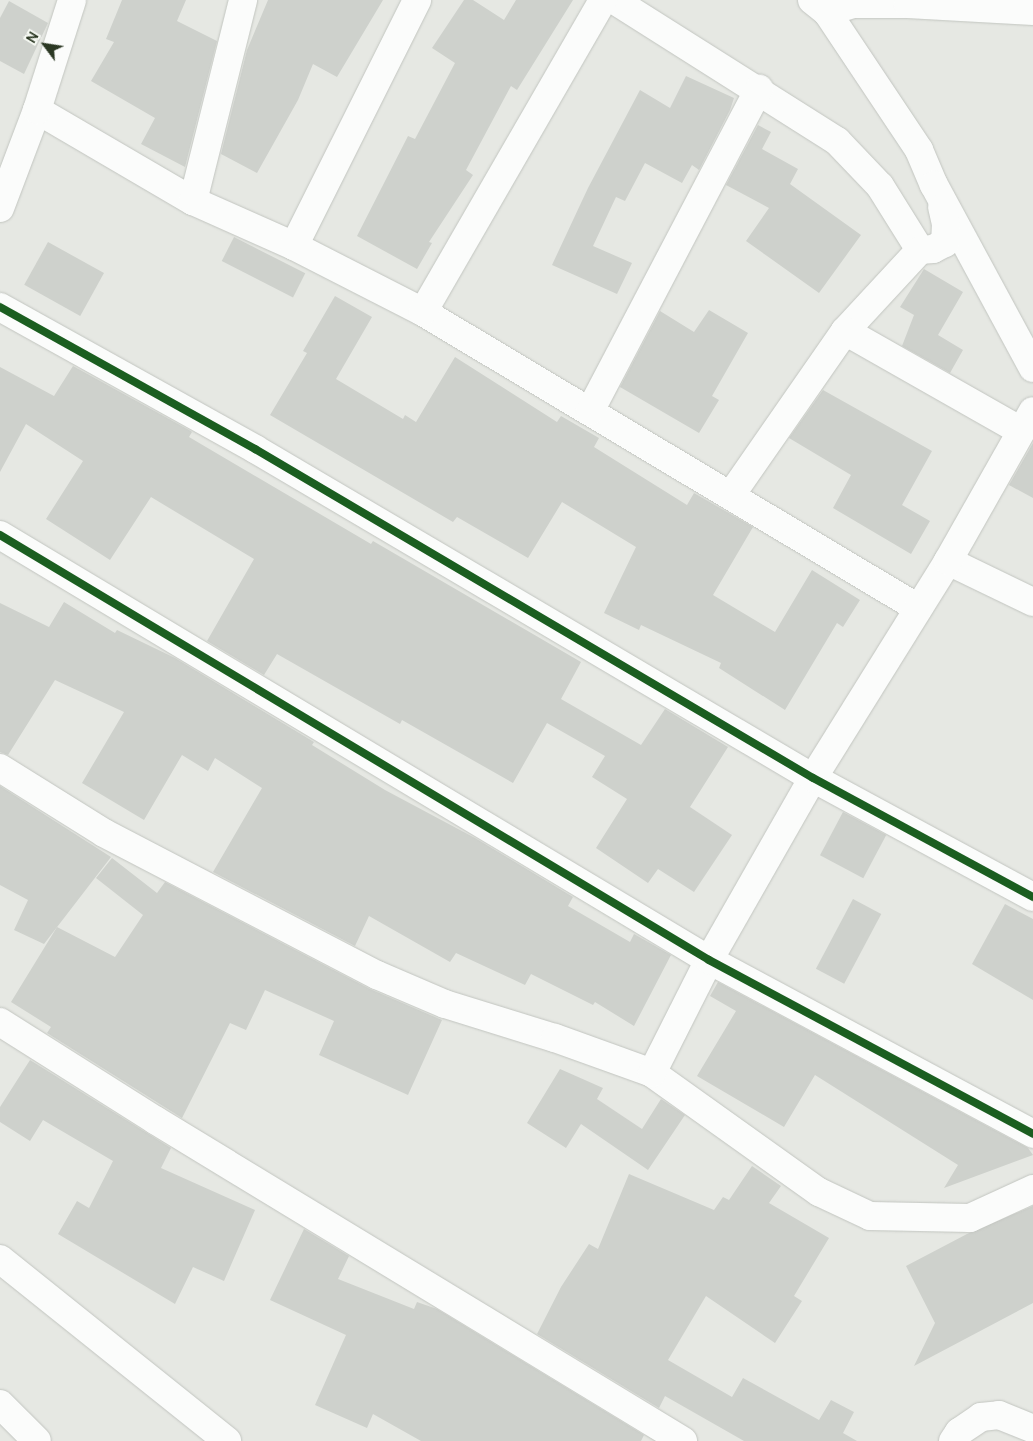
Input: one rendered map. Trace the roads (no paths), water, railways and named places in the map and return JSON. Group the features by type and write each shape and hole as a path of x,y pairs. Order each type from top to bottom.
{"street":[{"path":"0,208 37,110 72,0"},
{"path":"193,201 243,0"},
{"path":"294,246 417,0"},
{"path":"423,312 603,0"},
{"path":"614,0 760,89 837,141 880,186 920,250"},
{"path":"822,4 899,4 1033,11"},
{"path":"822,4 919,150 934,185 1033,368"},
{"path":"590,411 760,89"},
{"path":"37,110 193,201 294,246 423,312 918,608"},
{"path":"730,495 845,331 920,250 933,249 946,243 946,224 934,185"},
{"path":"0,307 255,449 813,778 1033,897"},
{"path":"652,1073 709,960 813,778 948,561 1027,421 845,331"},
{"path":"0,535 709,960 1033,1134"},
{"path":"948,561 1033,602"},
{"path":"0,768 104,833 377,975 445,1004 555,1038 652,1073 819,1192 870,1216 970,1218 1033,1189"},
{"path":"0,1022 154,1120 684,1441"},
{"path":"0,1259 227,1441"},
{"path":"0,1404 37,1441"},
{"path":"953,1441 959,1432 981,1417 999,1415 1033,1429"}]}
